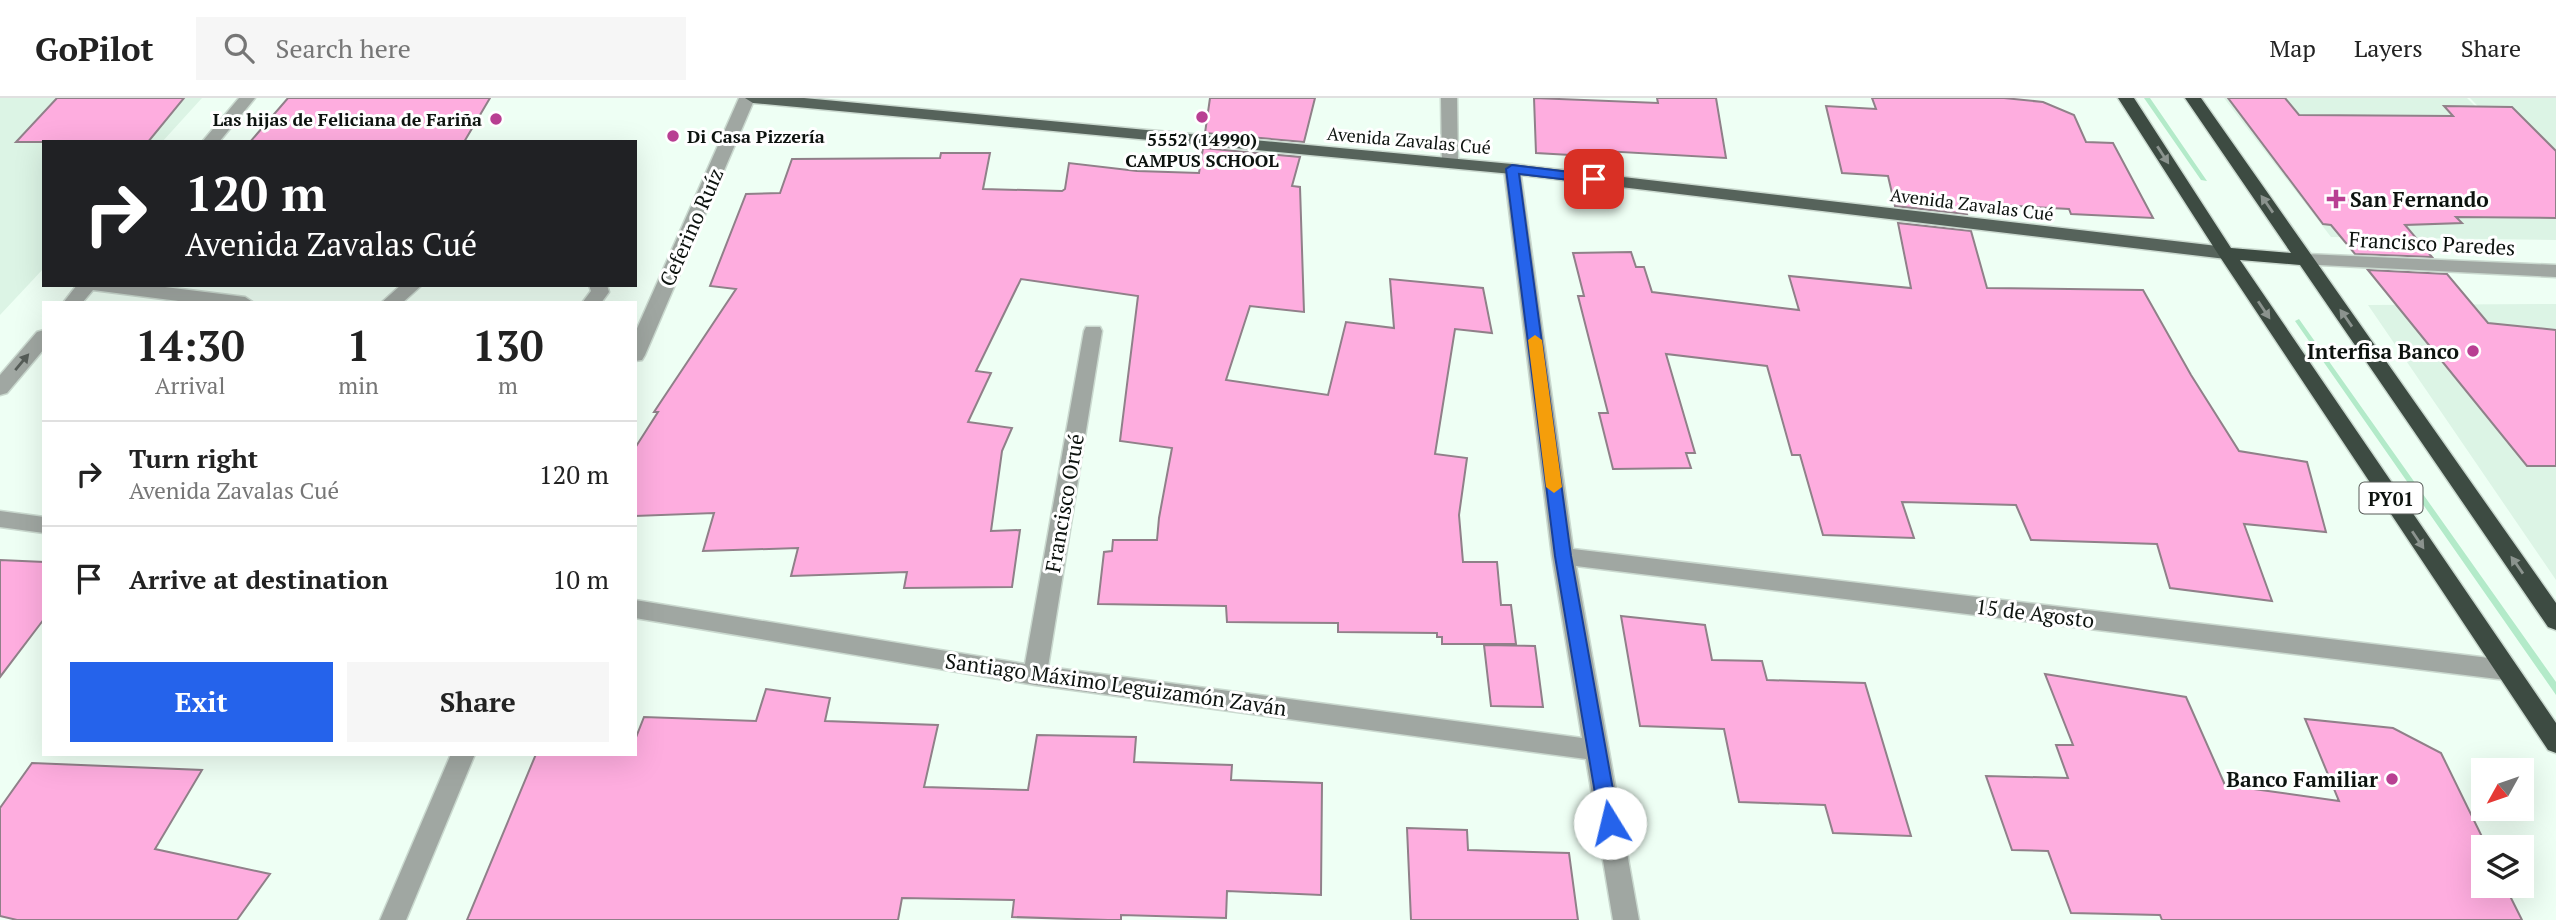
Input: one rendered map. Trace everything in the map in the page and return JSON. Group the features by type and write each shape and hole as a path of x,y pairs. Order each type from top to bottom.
{"highway":[{"name":"PY01","path":"2126,98 2226,253 2556,743"},
{"name":"PY01","path":"2193,98 2556,621"},
{"path":"2226,253 2306,260"}],"main road":[{"name":"Avenida Zavalas Cué","path":"753,98 1512,169 2226,253"}],"street":[{"path":"212,140 247,98"},
{"name":"Ceferino Ruíz","path":"637,350 747,98"},
{"path":"1450,98 1450,163"},
{"path":"1512,169 1563,556 1626,920"},
{"name":"Francisco Paredes","path":"2306,260 2556,271"},
{"path":"74,301 85,287"},
{"path":"114,287 229,301"},
{"path":"393,301 410,287"},
{"name":"Francisco Orué","path":"1035,675 1093,331"},
{"path":"0,388 42,338"},
{"path":"0,519 42,525"},
{"name":"15 de Agosto","path":"1563,556 2506,670"},
{"name":"Santiago Máximo Leguizamón Zaván","path":"637,609 1035,675 1598,750"},
{"path":"393,920 462,756"}],"shaded area":[{"path":"0,98 202,98 164,140 42,140 42,270 0,315"},
{"path":"2224,98 2467,98 2542,172 2470,98 2556,98 2556,240 2331,237"},
{"path":"2556,304 2556,580 2368,305"}],"green space":[{"path":"2144,98 2150,98 2207,181 2201,180"},
{"path":"2299,319 2556,682 2556,695 2295,321"}],"building":[{"path":"57,98 184,98 150,140 16,142"},
{"path":"288,98 490,98 465,140 252,140"},
{"path":"1210,98 1315,98 1304,142 1205,133"},
{"path":"1534,98 1658,103 1657,98 1716,98 1726,158 1604,151 1605,157 1536,153"},
{"path":"1872,98 2004,98 2043,102 2074,115 2086,142 2113,143 2153,218 2071,214 2069,209 1964,203 1967,214 1895,206 1888,176 1842,173 1826,106 1876,109"},
{"path":"2228,98 2285,98 2299,115 2453,116 2444,106 2512,107 2556,151 2556,218 2456,217 2462,223 2405,225 2432,257 2355,254 2331,225 2323,224"},
{"path":"1203,148 1300,157 1292,186 1300,187 1304,312 1250,306 1226,380 1328,395 1346,322 1394,328 1390,279 1483,288 1492,333 1455,329 1435,454 1467,458 1459,515 1463,562 1497,562 1501,605 1511,605 1516,644 1442,644 1442,637 1437,637 1437,633 1338,632 1338,623 1227,622 1226,606 1098,604 1104,552 1112,551 1113,540 1157,540 1172,448 1120,441 1138,296 1021,279 976,371 991,373 968,422 1012,428 1002,451 991,531 1020,530 1012,587 904,588 907,572 791,576 798,548 703,551 714,513 637,516 637,445 658,412 654,412 736,289 710,286 746,194 780,193 792,159 940,158 941,153 990,153 983,189 1062,191 1065,189 1069,163 1137,171 1199,173"},
{"path":"1898,223 1971,231 1987,288 2143,290 2191,375 2239,451 2307,462 2326,532 2244,524 2272,601 2170,588 2157,544 2031,540 2016,505 1902,502 1914,538 1823,535 1800,455 1792,455 1767,366 1666,354 1695,453 1686,453 1691,468 1613,469 1599,413 1608,413 1578,296 1584,296 1573,253 1631,252 1636,267 1644,267 1652,292 1799,310 1789,276 1911,288"},
{"path":"2368,270 2447,274 2488,323 2556,330 2556,466 2527,466"},
{"path":"0,560 42,562 42,622 0,677"},
{"path":"1621,616 1705,625 1712,660 1762,661 1767,680 1865,683 1911,836 1833,833 1825,805 1739,802 1724,729 1640,726"},
{"path":"1484,645 1535,646 1543,707 1491,706"},
{"path":"2045,674 2186,697 2225,785 2339,801 2305,719 2393,728 2441,753 2471,814 2471,821 2474,821 2481,835 2471,835 2471,898 2511,898 2522,920 2162,920 2160,915 2071,913 2048,851 2012,850 1986,776 2068,778 2056,745 2073,745"},
{"path":"766,689 830,698 825,721 938,725 924,787 1028,790 1037,735 1136,737 1134,762 1232,765 1231,780 1322,783 1321,895 1227,891 1226,918 1121,915 1121,920 1108,920 1012,917 1014,900 902,898 898,920 467,920 535,756 637,756 637,735 644,717 756,721"},
{"path":"32,763 202,770 155,849 270,874 237,920 17,920 0,916 0,808"},
{"path":"1407,828 1467,830 1468,850 1569,853 1578,920 1411,920"}],"slow traffic":[{"path":"1535,340 1554,487"}],"place":[{"name":"5552 (14990) CAMPUS SCHOOL","path":"1202,117"},
{"name":"Las hijas de Feliciana de Fariña","path":"496,119"},
{"name":"Di Casa Pizzería","path":"673,136"},
{"name":"San Fernando","path":"2336,199"},
{"name":"Interfisa Banco","path":"2473,351"},
{"name":"Banco Familiar","path":"2392,779"}],"route":[{"path":"1594,179 1512,169 1563,556 1610,823"}]}
